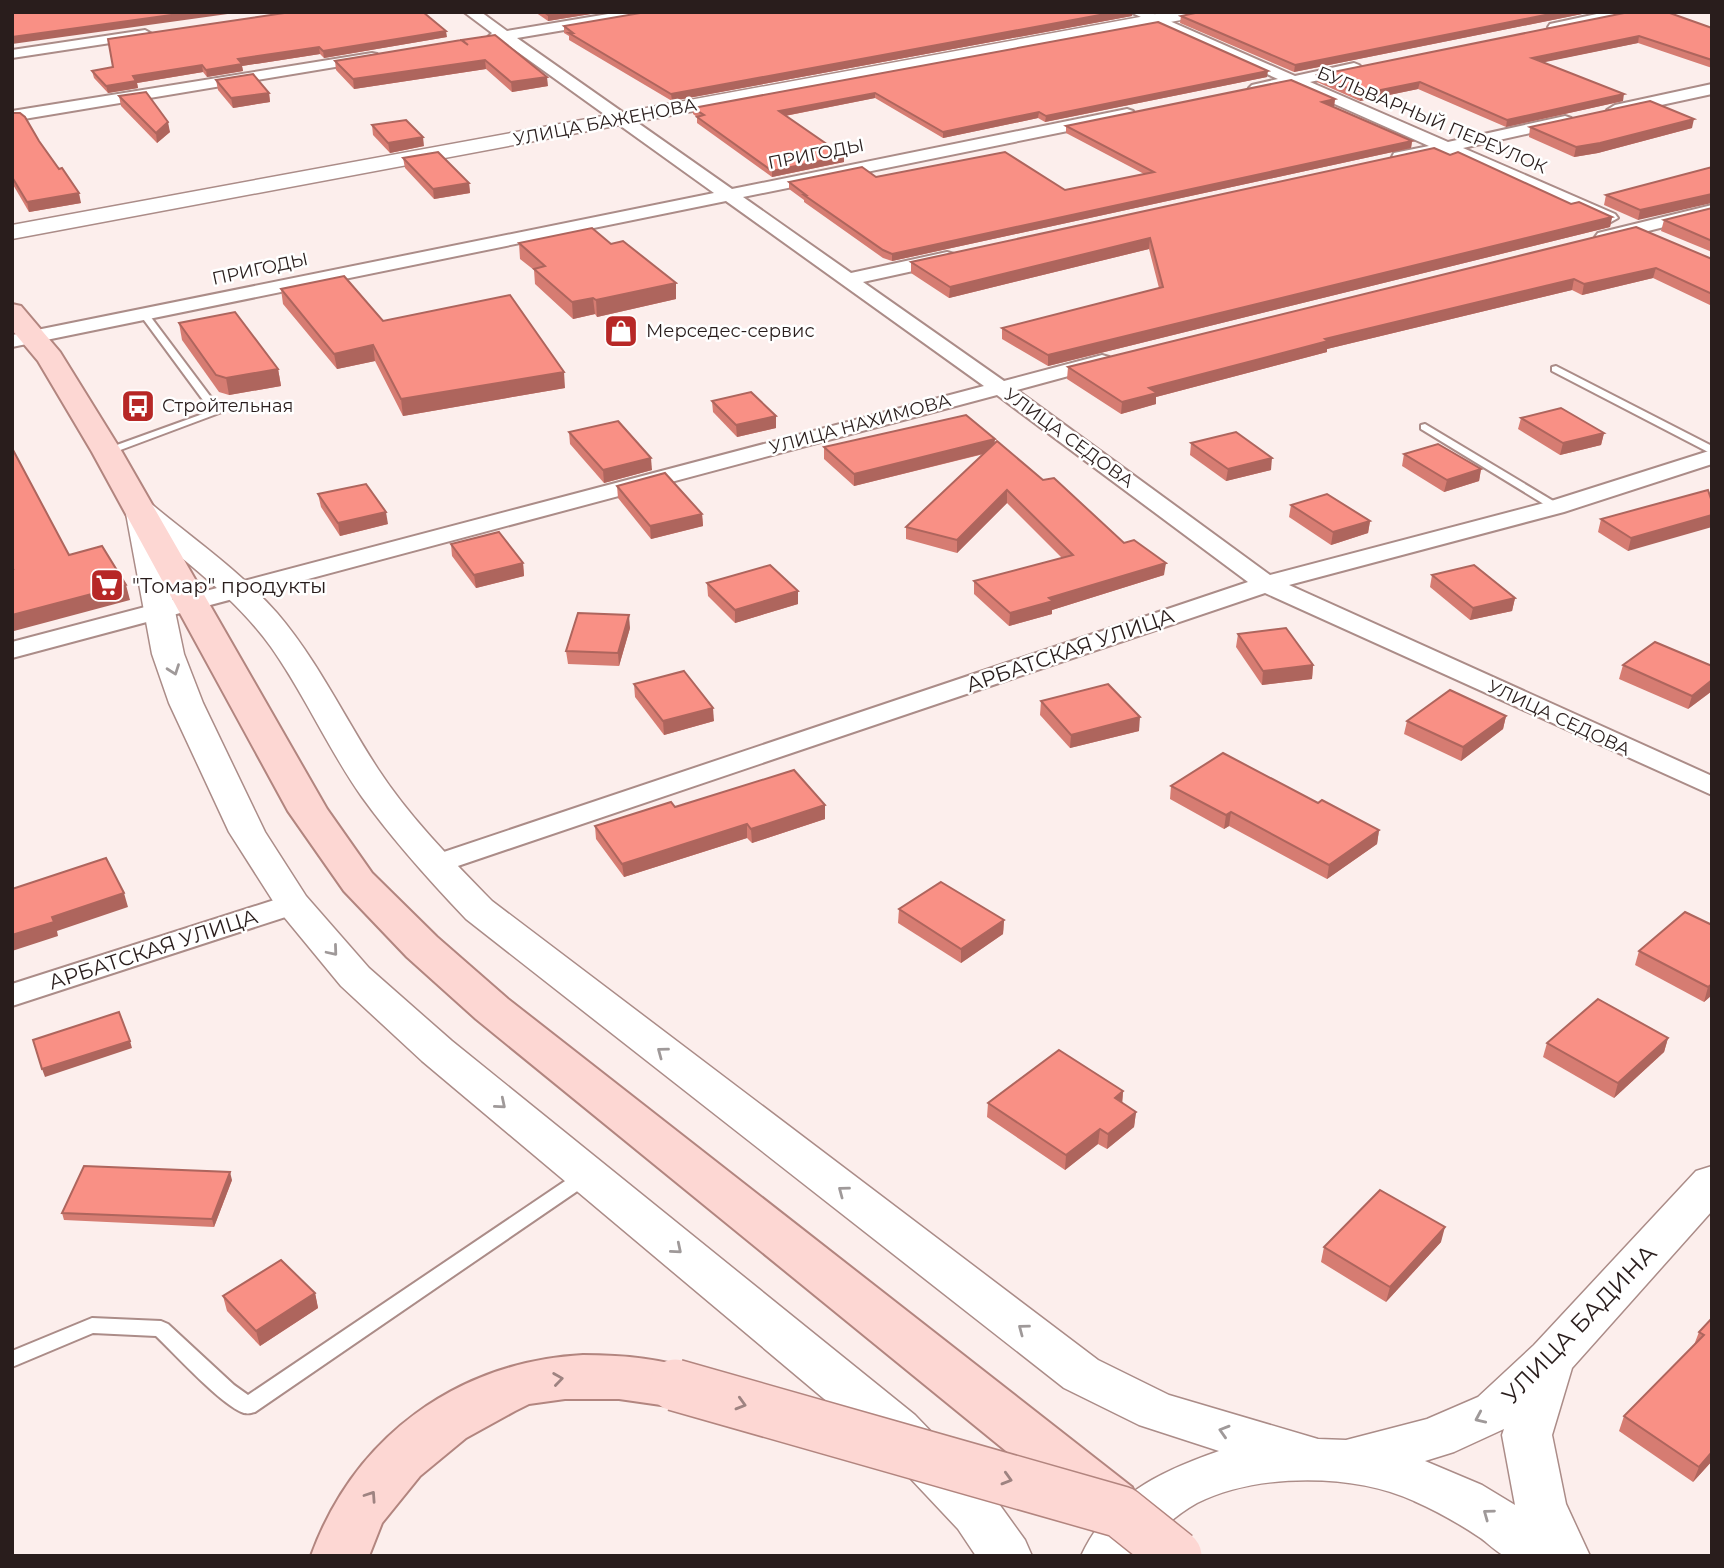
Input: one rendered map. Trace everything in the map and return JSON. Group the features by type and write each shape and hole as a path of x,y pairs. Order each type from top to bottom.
{"main road":[{"path":"12,312 22,339 50,358 139,508"},
{"path":"175,607 308,811 358,881 422,947 1114,1534"},
{"path":"340,1556 345,1535 385,1475 429,1434 469,1407 523,1384 575,1376 618,1376 675,1385 1176,1556"}],"street":[{"name":"УЛИЦА СЕДОВА","path":"471,12 999,387 1266,584 1712,787"},
{"path":"477,40 647,12"},
{"name":"УЛИЦА БАЖЕНОВА","path":"12,232 622,119 1145,16 1197,12"},
{"path":"1534,32 1628,12"},
{"name":"БУЛЬВАРНЫЙ ПЕРЕУЛОК","path":"1145,16 1661,240"},
{"path":"12,54 155,33"},
{"path":"12,116 385,55"},
{"path":"1239,91 1373,64"},
{"path":"1378,162 1712,89"},
{"name":"ПРИГОДЫ","path":"22,339 1145,110"},
{"path":"1581,243 1712,210"},
{"path":"848,279 971,252"},
{"name":"УЛИЦА НАХИМОВА","path":"12,650 1121,356"},
{"name":"АРБАТСКАЯ УЛИЦА","path":"436,864 1266,584 1556,507 1712,457"},
{"path":"139,508 265,619 294,657 374,790 479,910 1081,1374 1156,1411 1329,1459 1412,1476 1475,1505 1542,1556"},
{"path":"139,508 175,607 168,654 186,703 247,832 293,904 355,977 437,1051 897,1430 976,1513 1006,1556"},
{"name":"АРБАТСКАЯ УЛИЦА","path":"12,995 293,904"},
{"name":"УЛИЦА БАДИНА","path":"1329,1459 1436,1437 1495,1411 1551,1359 1712,1182"},
{"path":"1551,1359 1527,1435 1540,1504 1564,1556"},
{"path":"1114,1534 1179,1488 1242,1464 1329,1459"}],"lane":[{"path":"107,452 217,412 144,314"},
{"path":"1556,369 1712,451"},
{"path":"1425,427 1556,507"},
{"path":"12,1359 92,1325 161,1329 248,1406 587,1175"}],"building":[{"path":"12,12 193,12 12,37"},
{"path":"291,12 423,12 446,31 323,51 319,47 238,59 242,64 206,70 202,65 133,76 136,81 106,86 92,71 113,67 108,39"},
{"path":"646,12 1116,12 671,94 569,33 573,33 564,26"},
{"path":"1200,12 1560,12 1295,65 1181,16"},
{"path":"1629,12 1667,12 1712,28 1712,60 1639,36 1532,58 1624,94 1507,120 1420,82 1361,94 1318,75"},
{"path":"1158,22 1268,71 1046,116 1039,112 943,132 875,93 779,111 844,156 772,171 697,117 704,115 693,108"},
{"path":"495,35 547,77 511,82 485,60 353,79 335,61 461,40 468,45 462,40"},
{"path":"253,74 269,93 231,98 216,80"},
{"path":"1291,80 1335,99 1322,102 1412,141 892,254 789,182 862,167 876,177 1005,152 1065,190 1154,172 1066,126"},
{"path":"146,92 168,122 156,133 119,96"},
{"path":"1650,101 1694,119 1576,147 1530,127"},
{"path":"12,113 20,113 25,117 39,141 79,193 27,202 12,177"},
{"path":"406,120 423,137 388,143 372,125"},
{"path":"1434,148 1450,155 1458,152 1571,204 1579,202 1612,217 1048,355 1002,328 1163,287 1150,238 950,287 911,262"},
{"path":"438,152 469,183 433,189 403,158"},
{"path":"1712,167 1712,194 1640,210 1606,195"},
{"path":"1712,208 1712,241 1664,220"},
{"path":"1636,227 1712,259 1712,294 1656,268 1584,284 1574,279 1325,339 1328,341 1149,388 1157,393 1122,402 1068,367"},
{"path":"592,228 611,244 623,241 676,283 596,300 593,298 572,302 534,269 545,266 519,243"},
{"path":"344,276 383,321 510,295 564,372 401,399 373,345 334,354 281,289"},
{"path":"235,312 278,369 226,378 216,375 179,323"},
{"path":"751,392 776,416 736,425 712,401"},
{"path":"1561,408 1604,433 1563,443 1521,418"},
{"path":"966,415 995,439 854,474 824,447"},
{"path":"618,421 651,458 603,470 569,432"},
{"path":"1236,432 1272,458 1228,469 1191,443"},
{"path":"997,441 1043,480 1054,478 1124,543 1134,540 1166,563 1049,598 1053,601 1010,613 974,581 1073,555 1007,490 957,540 906,527"},
{"path":"1438,444 1481,469 1447,480 1404,454"},
{"path":"12,448 69,555 102,546 126,585 12,615"},
{"path":"665,473 702,514 650,526 617,486"},
{"path":"366,484 386,512 338,523 318,494"},
{"path":"1708,490 1712,515 1631,538 1601,519"},
{"path":"1327,494 1370,521 1333,532 1291,505"},
{"path":"499,532 523,563 474,575 451,544"},
{"path":"770,565 798,591 735,610 707,583"},
{"path":"1474,565 1515,598 1473,608 1432,575"},
{"path":"578,613 629,615 618,653 566,651"},
{"path":"1286,628 1313,665 1263,671 1238,634"},
{"path":"1655,642 1712,666 1712,680 1692,696 1623,665"},
{"path":"684,671 713,708 663,721 634,684"},
{"path":"1108,684 1140,717 1071,735 1041,701"},
{"path":"1450,690 1506,716 1463,747 1407,721"},
{"path":"1223,753 1318,803 1322,800 1379,830 1329,865 1231,812 1226,815 1171,786"},
{"path":"794,770 825,805 751,829 747,824 622,864 595,826 671,802 675,807"},
{"path":"106,858 124,893 52,917 54,922 12,935 12,889"},
{"path":"941,882 1004,920 961,949 899,909"},
{"path":"1685,912 1712,925 1712,984 1708,987 1639,951"},
{"path":"1598,999 1668,1038 1618,1083 1547,1043"},
{"path":"119,1012 130,1041 42,1069 33,1040"},
{"path":"1059,1050 1123,1091 1115,1098 1136,1112 1108,1134 1100,1129 1066,1155 988,1103"},
{"path":"84,1166 230,1172 212,1219 62,1213"},
{"path":"1380,1190 1445,1227 1390,1287 1324,1247"},
{"path":"281,1260 315,1293 256,1331 223,1296"},
{"path":"1712,1318 1712,1452 1699,1467 1624,1416 1704,1335 1699,1332"}],"place":[{"name":"Мерседес-сервис","path":"621,331"},
{"name":"Стройтельная","path":"138,406"},
{"name":"\"Томар\" продукты","path":"107,585"}]}
